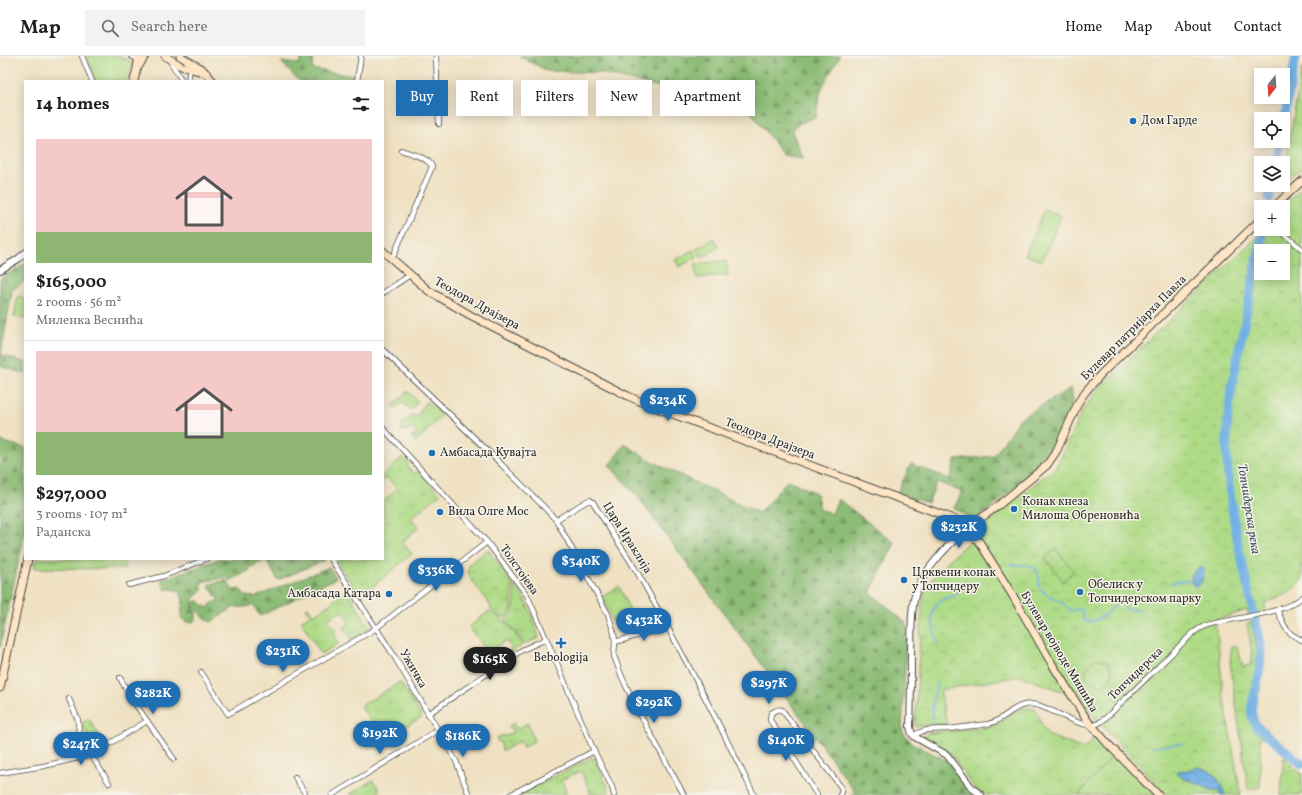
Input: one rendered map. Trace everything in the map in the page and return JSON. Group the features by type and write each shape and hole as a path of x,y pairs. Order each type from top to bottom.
{"main road":[{"path":"137,68 146,56"},
{"path":"180,56 206,73 212,80"},
{"path":"134,80 137,68 136,57"},
{"path":"167,58 190,69 206,73"},
{"path":"1282,200 1302,181"},
{"name":"Булевар патријарха Павла","path":"968,528 1047,465 1057,450 1076,408 1086,391 1110,364 1254,227"},
{"name":"Теодора Драјзера","path":"384,252 429,291 470,315 609,387 646,404 951,518 968,528"},
{"name":"Булевар војводе Мишића","path":"968,528 993,561 1081,711 1091,725 1158,795"},
{"path":"0,688 28,560"}],"street":[{"path":"82,56 92,80"},
{"path":"357,80 361,56"},
{"path":"436,56 439,124"},
{"path":"167,58 181,80"},
{"path":"188,61 190,69 188,80"},
{"path":"392,259 432,167 432,164 428,161 401,150"},
{"path":"1286,236 1302,249"},
{"path":"0,270 24,254"},
{"path":"384,292 410,275"},
{"path":"384,351 487,450 556,520 608,614 612,625 615,642 614,656 622,678 684,795"},
{"name":"Толстојева","path":"384,429 487,542 526,595 594,751 612,787 614,795"},
{"name":"Цара Ираклија","path":"556,520 587,501 592,501 639,576 668,627 718,722 754,795"},
{"path":"968,528 928,571 920,583 914,598 912,623 910,727 914,736 949,756 972,788 981,795"},
{"path":"201,672 228,714 375,629 487,542"},
{"path":"129,585 164,576 204,560"},
{"name":"Ужичка","path":"332,560 375,629 391,651 456,761 468,795"},
{"name":"Топчидерска","path":"1091,725 1099,723 1112,712 1196,630 1206,625 1277,610 1292,604 1302,597"},
{"path":"1277,610 1288,632 1292,636 1302,640"},
{"path":"615,642 668,627"},
{"path":"428,714 522,650 546,639"},
{"path":"120,678 131,698 174,759"},
{"path":"69,699 78,720 79,733 109,783"},
{"path":"914,736 917,733 924,731 958,728 993,722 1000,719 1013,709 1027,704 1046,708 1080,724 1091,725"},
{"path":"817,795 770,720 771,713 776,710 782,710 841,787 841,794"},
{"path":"0,773 44,766 91,755 147,721"},
{"path":"332,795 438,730"},
{"path":"510,795 594,751"},
{"path":"295,777 306,795"}],"green space":[{"path":"87,56 119,56 131,62 132,66 127,80 96,80"},
{"path":"303,56 314,56 312,69 354,76 354,80 298,80 281,62 299,64"},
{"path":"519,56 840,56 822,88 818,100 816,117 798,124 792,132 803,158 783,155 754,116 755,80 660,80 660,87 652,85 652,80 630,80 600,73 547,71"},
{"path":"1302,67 1302,169 1290,176 1290,156 1287,156 1288,148 1290,148 1290,137"},
{"path":"1302,188 1302,580 1290,592 1265,603 1266,612 1248,616 1247,610 1213,621 1217,631 1223,693 1241,795 1167,795 1097,721 1076,688 1067,693 1020,676 940,690 947,724 915,726 922,606 924,595 934,576 997,514 1056,467 1083,410 1102,385 1259,236 1290,236 1289,200"},
{"path":"1045,209 1061,216 1042,261 1025,255"},
{"path":"714,238 719,247 702,258 696,249"},
{"path":"693,250 697,257 679,267 675,260"},
{"path":"726,261 728,275 697,278 695,264"},
{"path":"24,265 24,282 12,290 1,355 24,362 24,374 0,366 0,279"},
{"path":"18,296 24,298 24,319 14,317"},
{"path":"1071,388 1073,401 1054,447 1044,461 989,510 974,521 954,508 962,492 937,482 928,503 897,493 911,464 950,479 955,460 994,456 1019,419"},
{"path":"407,391 418,401 411,410 402,402 395,409 393,406"},
{"path":"426,401 442,415 416,443 411,438 417,434 410,427 407,431 405,429 401,431 403,427 401,425 412,414 417,417"},
{"path":"0,441 24,448 24,536 0,647"},
{"path":"625,444 653,462 759,513 788,480 816,493 820,509 832,514 838,499 895,543 870,592 907,624 902,730 907,738 914,744 949,762 973,795 851,795 855,792 828,754 637,496 609,465"},
{"path":"403,457 409,464 407,466 414,474 418,471 440,494 411,518 419,527 402,542 412,554 361,596 336,560 384,560 384,501 397,489 387,477 384,480 384,474"},
{"path":"1056,549 1074,571 1063,581 1045,558"},
{"path":"488,550 512,582 512,606 511,611 506,617 501,617 491,610 490,605 469,576 469,564"},
{"path":"36,560 123,560 125,569 34,568"},
{"path":"216,560 266,560 248,568 250,570 230,581 226,577 201,582 202,590 193,599 192,605 196,613 196,620 190,622 181,618 183,599 179,591 170,589 166,590 161,580"},
{"path":"266,560 325,560 278,580"},
{"path":"329,567 336,578 260,616 253,605 234,607 211,622 199,613 193,605 195,601 199,601 204,606 209,608 211,604 219,600 208,585 226,580 232,590 240,589 245,596 255,597"},
{"path":"514,585 523,596 539,638 523,644 521,639 505,620 512,613 515,600"},
{"path":"619,586 633,618 613,624 602,597"},
{"path":"347,591 370,628 352,640 344,627 350,623 342,611 328,619 336,631 334,633 339,643 321,654 301,621 310,615 306,608 308,607 313,615"},
{"path":"488,612 498,617 508,625 522,645 505,657 504,655 512,648 505,641 494,648 500,657 502,656 504,658 496,663 469,627"},
{"path":"1251,622 1257,648 1258,672 1248,710 1252,724 1261,733 1260,787 1248,789 1230,662 1231,647 1237,646 1243,667 1252,664 1252,653 1247,623"},
{"path":"1099,659 1108,663 1112,672 1108,681 1099,685 1090,681 1086,672 1090,663"},
{"path":"400,682 422,717 382,740 361,706"},
{"path":"1024,708 1035,708 1048,735 1083,749 1090,743 1096,734 1143,785 1117,795 985,795 973,786 951,754 922,738 928,733 991,727 1001,722 1014,712"},
{"path":"89,719 99,735 91,740 81,723"},
{"path":"513,723 517,729 528,723 534,741 523,747 520,741 503,751 499,741 498,742 496,739 513,732 509,726"},
{"path":"1114,755 1155,795 1078,795"},
{"path":"1284,756 1295,769 1302,774 1302,795 1281,795"},
{"path":"593,757 609,792 591,795 581,771 561,780 566,790 565,795 521,794"},
{"path":"373,780 379,789 378,795 349,795"}],"water":[{"path":"1201,567 1204,569 1203,577 1196,587 1192,584 1191,578 1194,572"},
{"path":"1198,767 1208,770 1216,776 1225,795 1220,795 1219,791 1209,789 1184,779 1176,773 1178,771"}],"waterway":[{"name":"Топчидерска река","path":"1285,112 1296,56"},
{"name":"Топчидерска река","path":"1277,156 1279,148"},
{"name":"Топчидерска река","path":"1269,198 1270,192"},
{"name":"Топчидерска река","path":"1262,236 1230,399 1227,429 1227,459 1235,529 1261,644 1260,672 1251,709 1253,720 1256,726 1302,764"},
{"path":"1010,564 1027,565 1035,568 1039,576 1040,588 1061,602 1071,611 1081,609 1083,612 1082,617 1084,621 1088,622 1101,617 1115,604 1124,604 1125,609 1142,611"},
{"path":"1170,584 1179,581 1191,580"},
{"path":"938,644 932,619 934,607 945,598 955,595 964,584"},
{"path":"933,722 932,712 934,693 937,684"},
{"path":"1153,747 1182,744"}],"place":[{"name":"Дом Гарде","path":"1133,121"},
{"name":"Амбасада Кувајта","path":"432,453"},
{"name":"Конак кнеза Милоша Обреновића","path":"1014,509"},
{"name":"Вила Олге Мос","path":"440,512"},
{"name":"Црквени конак у Топчидеру","path":"904,580"},
{"name":"Обелиск у Топчидерском парку","path":"1080,592"},
{"name":"Амбасада Катара","path":"389,594"},
{"name":"Bebologija","path":"561,643"}]}
